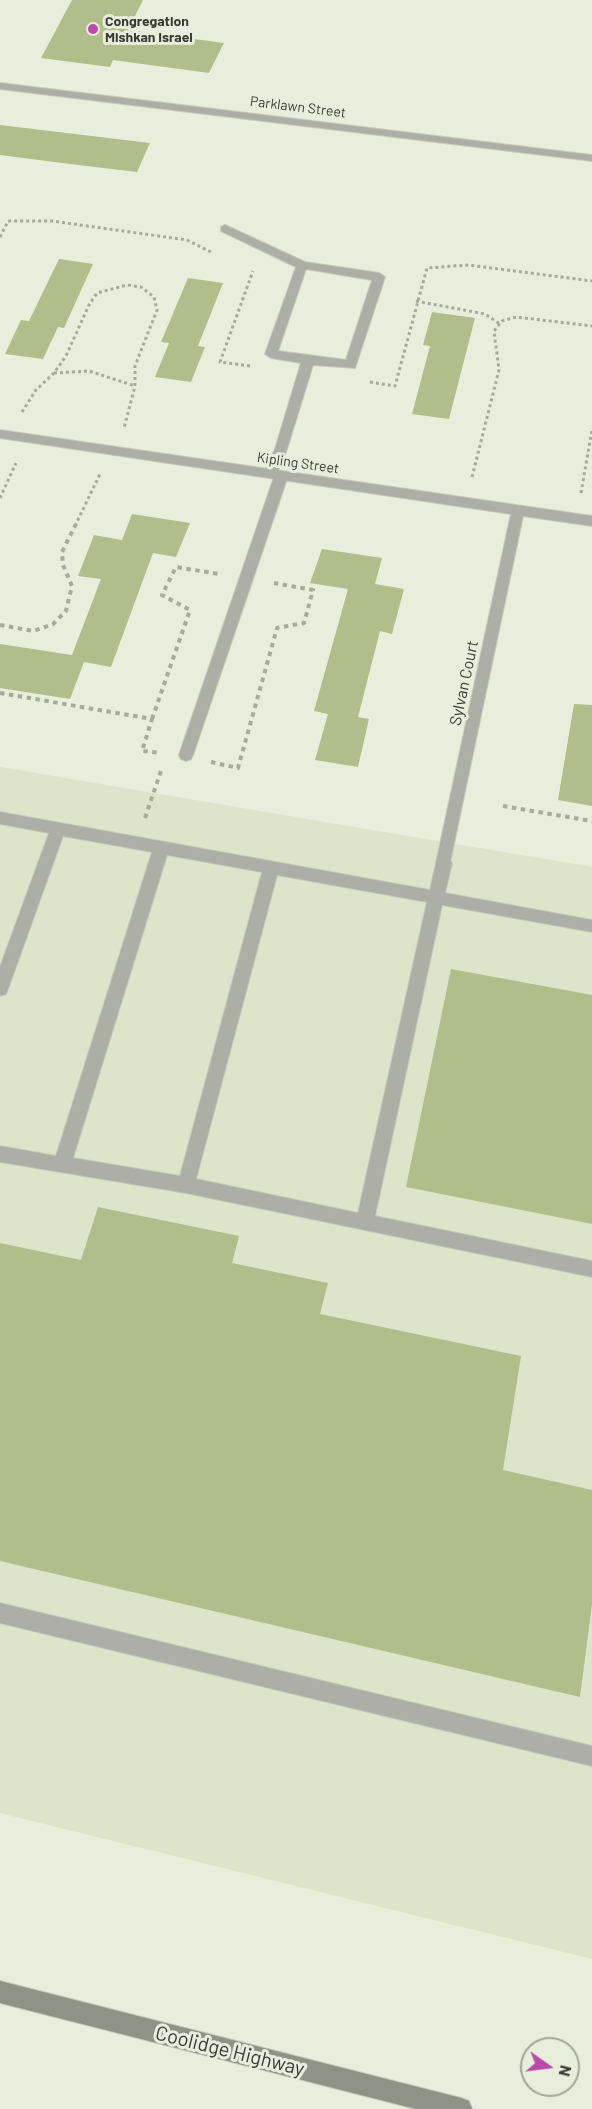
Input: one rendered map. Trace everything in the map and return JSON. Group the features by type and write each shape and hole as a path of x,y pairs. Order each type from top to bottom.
{"main road":[{"name":"Coolidge Highway","path":"0,1992 461,2109"}],"street":[{"name":"Parklawn Street","path":"0,86 592,158"},
{"path":"225,229 302,265 380,278 351,365 272,354 302,265"},
{"path":"186,755 309,360"},
{"name":"Kipling Street","path":"0,434 592,521"},
{"name":"Sylvan Court","path":"365,1220 444,863 518,510"},
{"path":"0,819 592,926"},
{"path":"0,989 58,829"},
{"path":"62,1165 161,848"},
{"path":"186,1185 271,868"},
{"path":"0,1154 186,1185 365,1220 592,1269"},
{"path":"0,1613 592,1756"}],"path":[{"path":"0,237 8,221 52,221 187,240 218,255"},
{"path":"361,381 395,386 427,268 468,264 592,281"},
{"path":"246,268 254,272 220,362 252,366"},
{"path":"0,625 34,631 53,624 66,611 72,586 63,565 62,552 124,427 135,386 135,366 157,310 154,297 141,287 127,285 97,293 89,305 66,356 54,373 36,390 22,412"},
{"path":"416,302 485,314 500,324"},
{"path":"472,477 499,370 494,331 502,321 516,317 592,326"},
{"path":"54,373 89,371 135,386"},
{"path":"581,493 592,430"},
{"path":"0,498 16,463"},
{"path":"0,693 152,719 142,751 167,753"},
{"path":"136,843 163,764"},
{"path":"503,806 592,821"}],"shaded area":[{"path":"0,767 592,867 592,1959 0,1813"}],"building":[{"path":"72,0 143,0 128,30 224,43 209,73 113,60 110,67 41,58"},
{"path":"0,125 150,143 137,172 70,164 0,155"},
{"path":"59,259 93,264 64,328 58,327 43,359 5,354 21,320 29,321"},
{"path":"188,278 223,283 198,346 205,347 191,382 155,377 169,343 161,342"},
{"path":"432,312 475,318 449,419 412,414 430,346 423,345"},
{"path":"132,514 190,523 176,557 153,553 111,667 84,662 70,699 0,688 0,644 72,655 101,579 78,576 94,535 122,540"},
{"path":"322,549 382,558 375,584 404,589 392,634 380,631 358,717 369,719 358,767 315,760 328,714 314,711 348,589 310,583"},
{"path":"574,704 592,705 592,806 558,800"},
{"path":"451,969 592,995 592,1224 406,1187"},
{"path":"98,1207 239,1236 232,1263 328,1283 320,1314 521,1356 503,1470 592,1490 592,1604 580,1697 0,1561 0,1243 81,1260"}],"place":[{"name":"Congregation Mishkan Israel","path":"93,29"}]}
